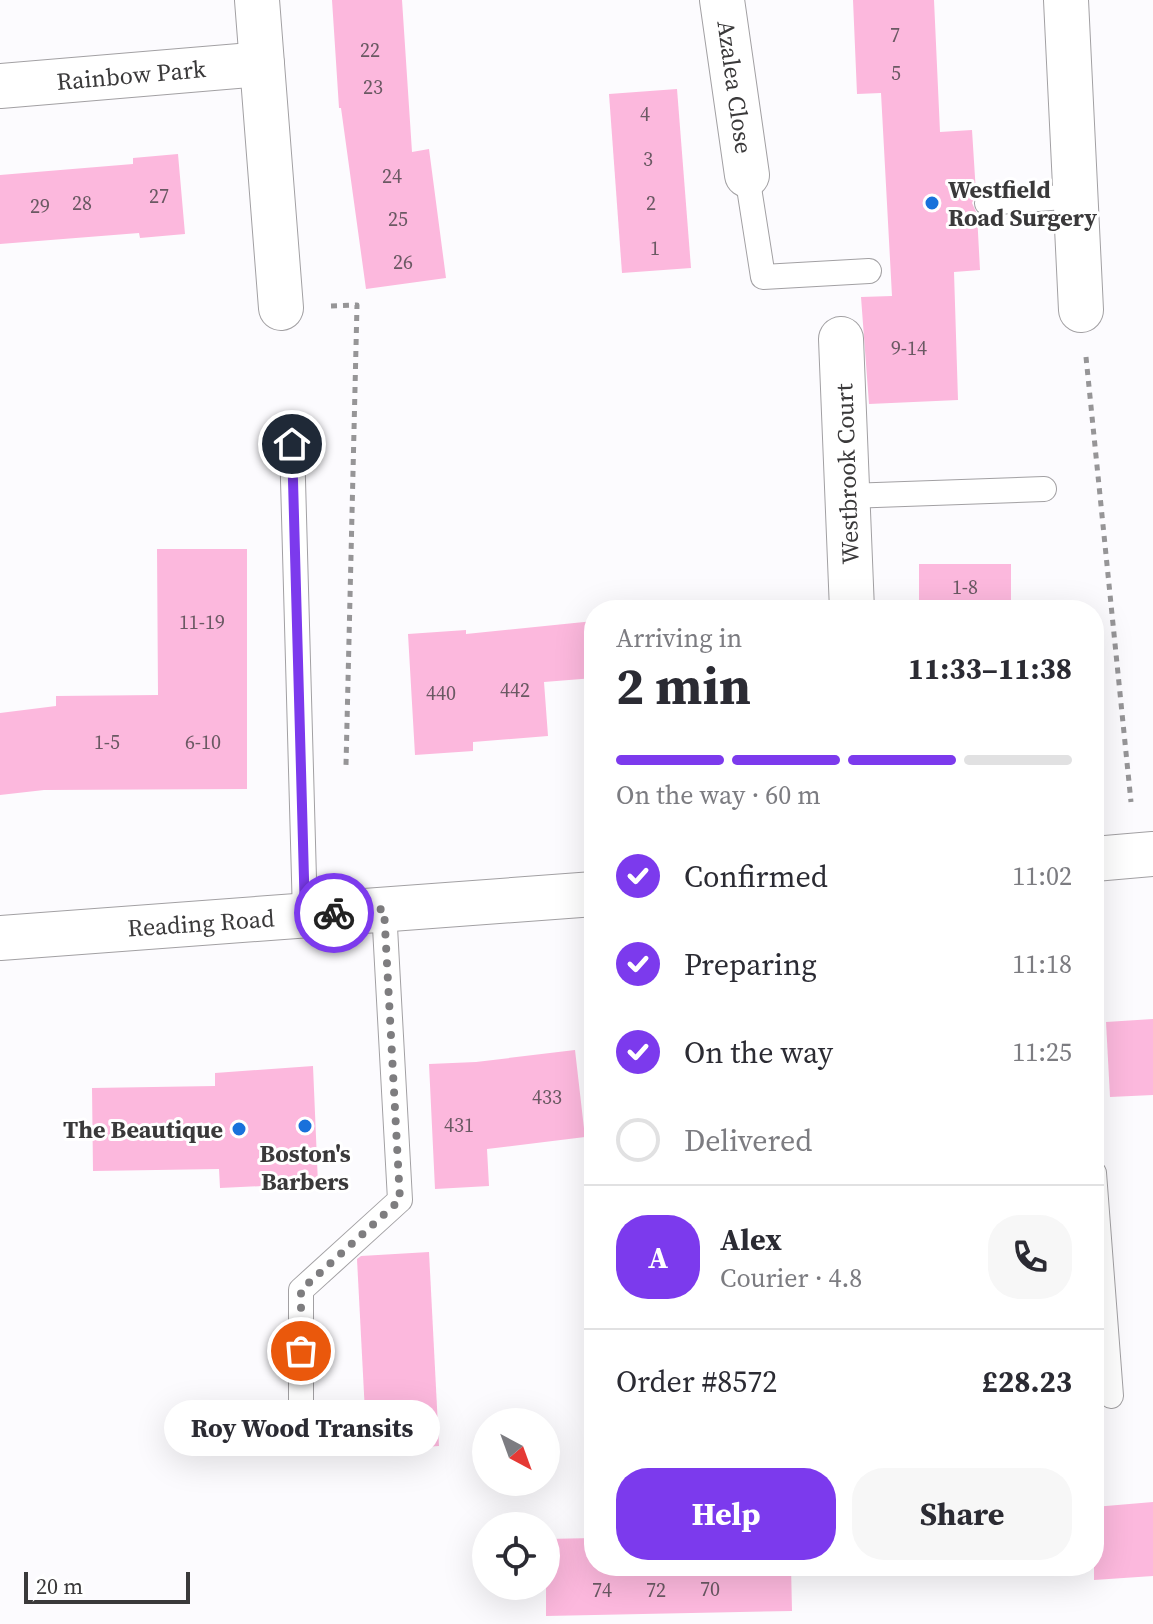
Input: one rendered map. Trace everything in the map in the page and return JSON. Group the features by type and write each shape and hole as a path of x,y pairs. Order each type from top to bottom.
{"street":[{"path":"257,0 281,308"},
{"name":"Azalea Close","path":"722,0 747,175"},
{"path":"1066,0 1081,310"},
{"name":"Rainbow Park","path":"0,86 262,64"},
{"name":"Westbrook Court","path":"841,339 852,600"},
{"path":"1104,858 1153,854"},
{"name":"Reading Road","path":"0,938 584,895"}],"lane":[{"path":"747,175 763,277 869,271"},
{"path":"987,203 1076,196"},
{"path":"292,444 305,915"},
{"path":"848,496 1044,489"},
{"path":"301,1411 301,1290 400,1200 384,909"},
{"path":"1104,1304 1111,1396"}],"path":[{"path":"281,308 357,305 345,779"},
{"path":"1081,310 1131,802"}],"building":[{"path":"332,0 402,0 412,152 429,149 446,278 366,289 339,108"},
{"path":"853,0 934,0 940,132 972,130 976,193 972,203 977,214 980,270 954,272 958,400 869,404 861,297 892,296 881,93 857,94"},
{"path":"677,89 691,268 622,273 609,94"},
{"path":"178,154 185,234 140,238 139,233 0,244 0,175 133,164 133,158"},
{"path":"157,549 247,549 247,789 44,790 0,795 0,713 56,706 56,696 158,695"},
{"path":"919,564 1011,564 1011,600 919,600"},
{"path":"584,622 584,679 544,682 548,736 473,742 473,751 415,755 408,634 466,630 466,634"},
{"path":"1153,1019 1153,1095 1110,1097 1106,1022"},
{"path":"575,1050 584,1137 487,1149 489,1186 435,1189 429,1064 476,1062"},
{"path":"313,1066 318,1184 220,1188 219,1169 93,1171 92,1088 215,1086 215,1073"},
{"path":"429,1252 439,1446 367,1451 357,1259 361,1256"},
{"path":"1153,1502 1153,1576 1094,1580 1094,1576 1104,1576 1104,1506"},
{"path":"584,1538 584,1576 791,1576 792,1611 546,1616 546,1600 560,1600 560,1539"}],"way so far":[{"path":"301,1351 301,1290 400,1200 384,909 334,913"}],"place":[{"name":"Westfield Road Surgery","path":"932,203"},
{"name":"Boston's Barbers","path":"305,1126"},
{"name":"The Beautique","path":"239,1129"},
{"name":"Roy Wood Transits","path":"301,1351"}],"route":[{"path":"292,444 305,915 334,913"}]}
